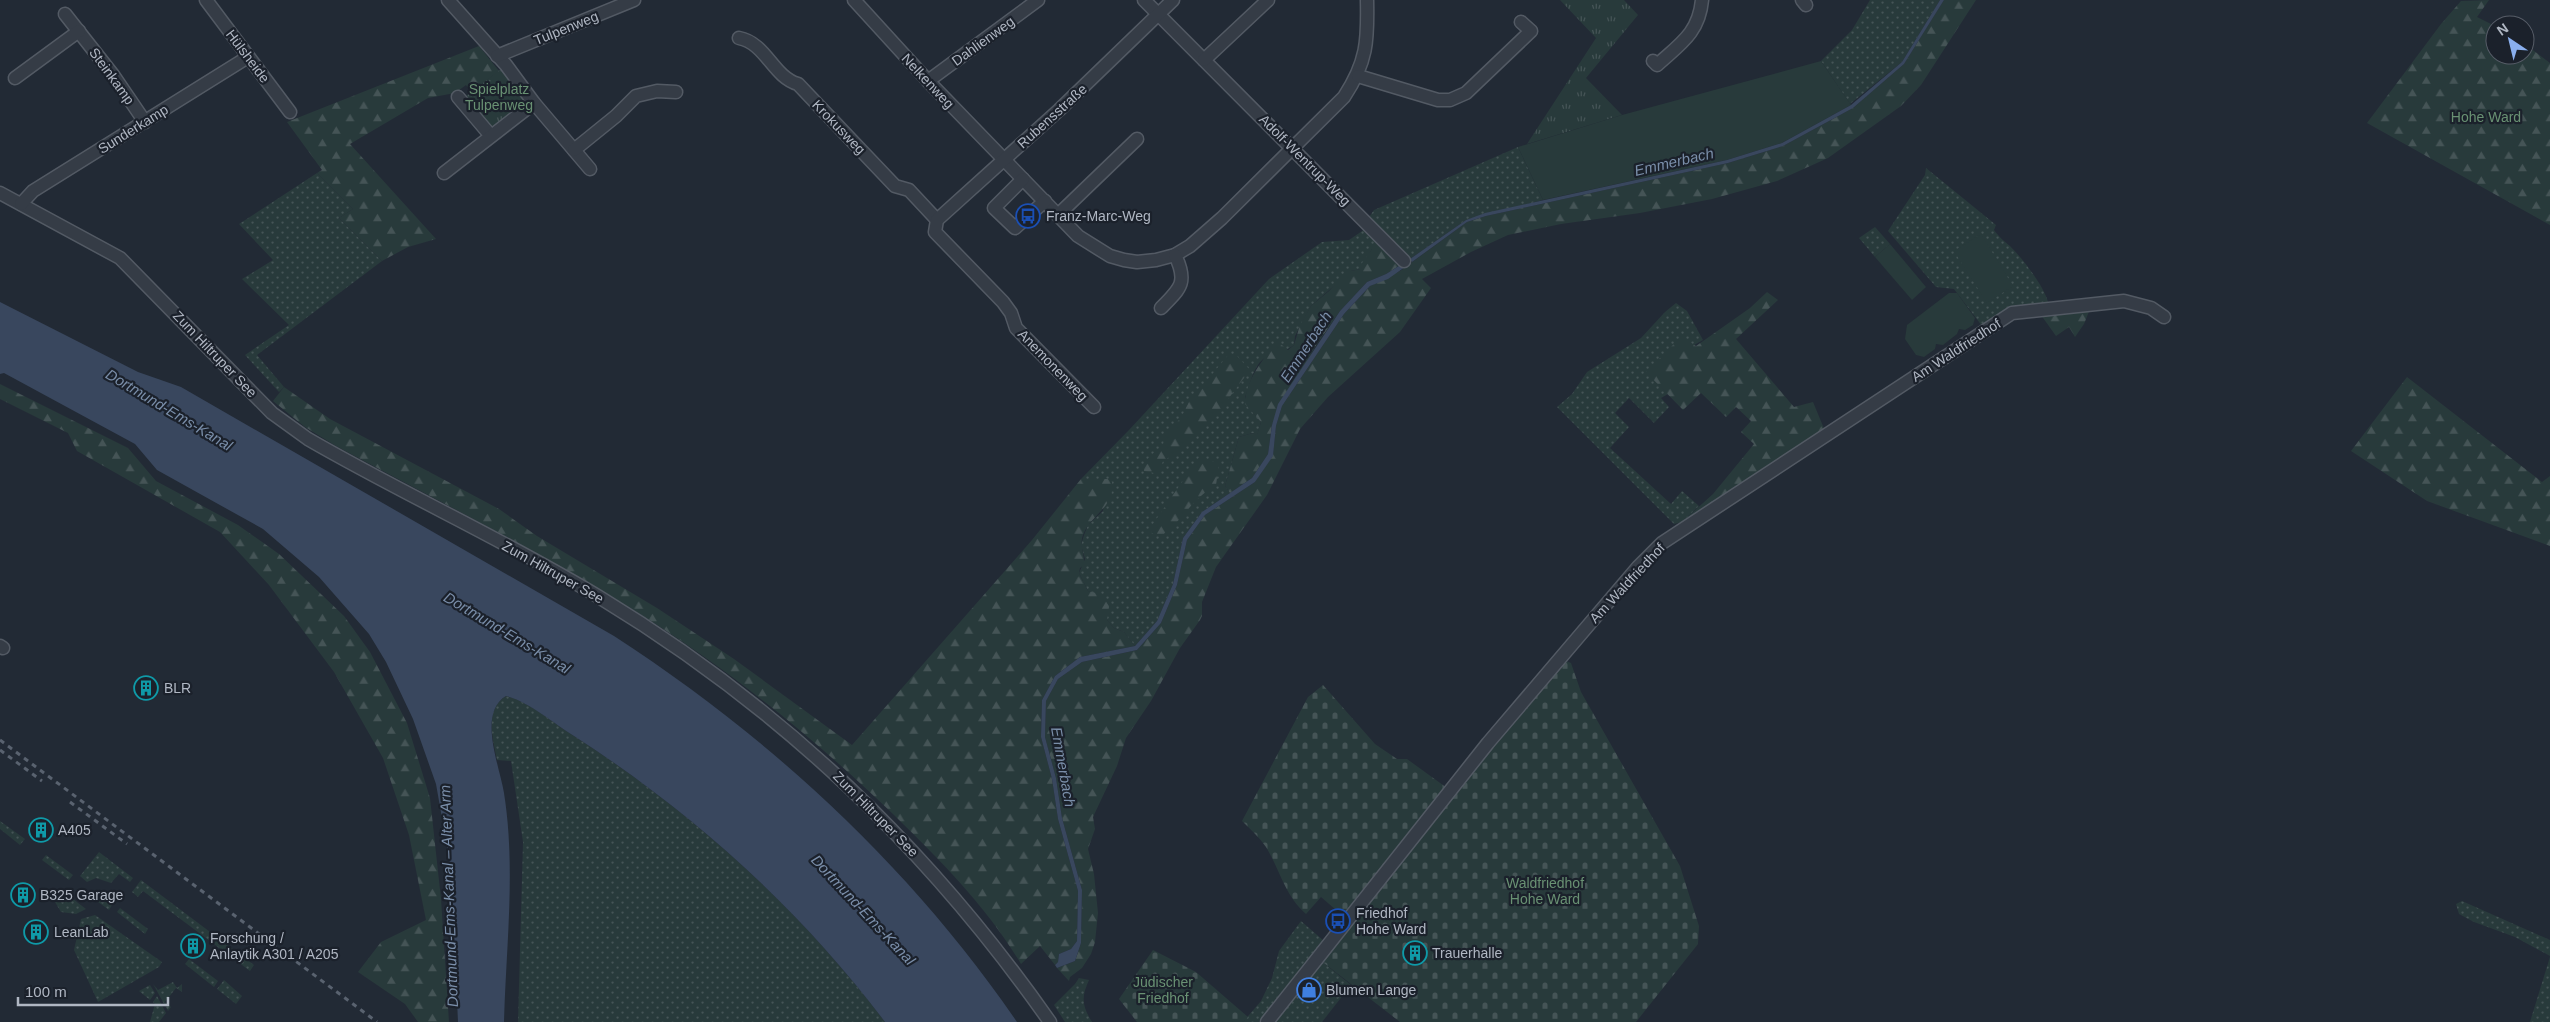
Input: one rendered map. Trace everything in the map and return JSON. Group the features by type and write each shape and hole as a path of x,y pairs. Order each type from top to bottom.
{"street":[{"name":"Hülsheide","path":"206,0 290,112"},
{"path":"448,0 590,169"},
{"name":"Tulpenweg","path":"497,56 634,0"},
{"name":"Nelkenweg","path":"854,0 1004,160"},
{"name":"Dahlienweg","path":"928,81 1038,0"},
{"name":"Adolf-Wentrup-Weg","path":"1144,0 1404,260"},
{"name":"Rubensstraße","path":"936,226 1004,160 1099,73 1173,0"},
{"path":"1204,60 1268,0"},
{"path":"1004,160 1078,236 1110,256 1137,262 1175,255 1222,218 1344,98 1358,76 1368,41 1367,0"},
{"path":"1653,61 1657,65 1690,34 1699,19 1702,0"},
{"name":"Steinkamp","path":"65,14 113,75 145,122"},
{"path":"1358,76 1438,100 1450,100 1466,93 1531,31 1521,22"},
{"path":"15,78 79,31"},
{"name":"Krokusweg","path":"740,38 750,40 788,82 798,84 896,186 909,190 936,226"},
{"name":"Sunderkamp","path":"21,204 33,191 248,58"},
{"path":"574,150 616,116 636,96 658,91 676,92"},
{"path":"458,97 491,136"},
{"path":"444,173 534,103"},
{"path":"1058,215 1137,140"},
{"path":"1023,179 994,208 1015,228 1045,201"},
{"name":"Zum Hiltruper See","path":"0,193 120,258 267,408 308,439 597,596 693,659 756,707 828,766 902,838 978,926 1050,1022"},
{"name":"Anemonenweg","path":"936,226 1003,302 1011,313 1016,328 1094,407"},
{"path":"1161,308 1181,285 1183,270 1175,255"},
{"name":"Am Waldfriedhof","path":"1266,1022 1488,743 1638,567 1662,543 2012,313 2124,301 2151,308 2164,317"}],"green space":[{"path":"1560,0 1624,0 1638,15 1586,78 1622,115 1527,144 1596,38"},
{"path":"1870,0 1940,0 1902,62 1850,104 1821,61 1852,30"},
{"path":"1944,0 1976,0 1921,85 1901,106 1828,158 1777,181 1712,199 1640,213 1561,224 1508,235 1471,252 1422,279 1431,288 1400,332 1328,397 1300,429 1267,495 1216,567 1202,602 1202,616 1200,620 1180,648 1151,701 1126,738 1117,766 1093,817 1095,829 1088,849 1094,874 1098,913 1095,942 1091,954 1082,968 1070,977 1069,981 1057,968 1075,961 1081,943 1082,890 1062,818 1056,778 1045,737 1046,701 1058,679 1082,662 1137,650 1161,623 1177,585 1187,540 1205,515 1255,482 1273,455 1276,426 1282,406 1344,314 1370,286 1400,271 1467,222 1486,216 1728,163 1783,146 1853,108 1904,64"},
{"name":"Hohe Ward","path":"2489,0 2477,17 2485,21 2485,65 2535,65 2535,52 2550,63 2550,225 2367,123 2441,24 2461,1"},
{"path":"479,46 499,71 471,92 466,85 455,93 428,98 350,144 436,239 408,247 382,261 339,218 353,209 317,173 322,170 287,122"},
{"path":"1821,61 1851,105 1782,143 1727,160 1543,200 1518,147 1622,115"},
{"name":"Spielplatz Tulpenweg","path":"506,65 532,98 491,129 465,97"},
{"path":"1518,147 1543,200 1466,220 1410,259 1369,217 1374,210"},
{"path":"1926,168 1996,225 1994,230 2026,265 2042,288 2048,302 2032,305 1982,326 1954,289 1936,287 1888,231 1925,175"},
{"path":"317,173 353,209 339,218 382,261 257,355 284,387 279,392 245,355 289,325 242,279 273,260 239,224"},
{"path":"1875,227 1890,244 1875,257 1859,238"},
{"path":"1365,229 1393,254 1372,249 1361,269 1351,271 1311,306 1295,336 1294,345 1265,358 1258,365 1245,397 1250,409 1261,422 1257,436 1253,433 1239,437 1225,486 1230,493 1202,512 1183,538 1173,584 1157,621 1135,646 1124,632 1114,628 1107,620 1101,595 1088,591 1079,573 1085,559 1081,545 1084,535 1088,525 1103,511 1108,479 1081,479 1269,279 1322,242 1349,240"},
{"path":"1981,234 2013,286 1987,303 1954,251"},
{"path":"1890,244 1926,287 1912,300 1875,257"},
{"path":"1375,245 1387,249 1402,264 1386,274 1367,282 1340,311 1315,347 1272,425 1268,454 1252,478 1230,493 1225,486 1239,437 1253,433 1257,435 1261,422 1245,404 1251,378 1278,342 1288,350 1294,345 1300,325 1311,306 1329,291 1346,272 1361,269 1362,263"},
{"path":"1767,292 1778,300 1736,339 1794,407 1813,402 1825,431 1682,522 1713,494 1754,444 1741,432 1751,421 1736,407 1726,417 1701,393 1683,410 1646,372 1681,337 1696,346 1750,308"},
{"path":"1949,293 1957,293 1975,318 1973,325 1965,330 1959,329 1957,334 1943,345 1936,344 1935,349 1924,357 1916,355 1905,339 1907,325"},
{"path":"1676,303 1687,311 1703,340 1647,372 1668,394 1661,398 1669,407 1654,423 1629,398 1615,413 1629,427 1610,448 1671,504 1682,491 1699,506 1682,522 1674,524 1557,407 1572,394 1587,372 1641,338"},
{"path":"2092,304 2084,324 2075,337 2069,327 2056,336 2041,315"},
{"path":"1229,354 1237,356 1250,370 1216,415 1197,436 1182,450 1163,461 1161,467 1154,473 1144,471 1144,466 1148,459 1163,446 1164,439 1182,416 1189,402"},
{"path":"2407,377 2542,482 2550,476 2550,546 2427,501 2351,451"},
{"path":"0,384 128,448 156,481 238,525 279,554 344,616 370,652 407,723 430,798 441,899 449,1022 418,1022 405,1004 358,972 381,942 426,920 409,835 383,758 334,672 269,585 220,532 77,451 68,433 0,399"},
{"path":"284,387 330,419 499,509 537,536 657,608 734,659 852,745 1032,540 1081,479 1108,479 1112,482 1110,498 1083,535 1084,565 1080,568 1079,573 1088,591 1101,594 1109,606 1107,620 1114,628 1124,632 1135,646 1080,657 1055,676 1042,700 1041,737 1052,779 1058,819 1078,891 1077,941 1071,949 1059,954 1058,962 1055,965 1040,946 1021,964 1008,943 978,904 929,850 848,772 753,693 703,656 615,598 523,546 336,446 305,427 273,401"},
{"path":"1200,456 1219,464 1216,485 1199,498 1161,536 1151,533 1153,524"},
{"name":"Waldfriedhof Hohe Ward","path":"1566,661 1571,663 1581,692 1680,866 1699,926 1698,944 1636,1022 1400,1022 1320,960 1561,664"},
{"path":"1323,685 1375,744 1397,759 1407,759 1447,788 1343,916 1321,897 1306,914 1288,891 1266,847 1242,821 1308,697"},
{"path":"506,696 533,708 618,765 702,830 742,865 817,940 885,1022 518,1022 523,842 511,761 497,760 492,734 492,717 499,702"},
{"path":"0,821 25,839 20,845 0,829"},
{"path":"99,852 133,878 130,882 119,874 111,883 96,878 87,882 80,876"},
{"path":"46,855 73,875 69,880 42,860"},
{"path":"141,880 254,965 250,971 143,891 138,897 132,892"},
{"path":"92,890 112,905 109,910 90,896"},
{"path":"69,896 86,909 76,914 61,912 55,902"},
{"path":"2462,901 2550,940 2550,956 2515,937 2474,922 2459,914 2456,904"},
{"path":"120,908 148,929 145,934 117,912"},
{"path":"95,915 162,962 159,967 98,1002 74,950 81,919"},
{"path":"1301,921 1324,941 1259,1022 1243,1022 1261,1001 1272,978 1279,951"},
{"name":"Jüdischer Friedhof","path":"1153,950 1196,972 1248,1017 1243,1022 1137,1022 1119,999"},
{"path":"2550,957 2550,1022 2530,1022"},
{"path":"189,959 218,981 214,987 185,964"},
{"path":"1320,960 1351,985 1322,1022 1271,1022"},
{"path":"1079,978 1089,980 1084,1001 1086,1011 1092,1022 1065,1022 1054,1005"},
{"path":"224,980 242,996 236,1004 217,989"},
{"path":"173,982 177,988 182,984 182,992 176,988 165,1002 171,1007 168,1011 153,984 158,990"},
{"path":"150,985 155,993 150,1000 139,991"},
{"path":"157,996 166,1013 159,1022 150,1022 155,1004 153,1002"}],"water":[{"path":"1940,0 1944,0 1904,64 1853,108 1783,146 1728,163 1486,216 1467,222 1412,262 1410,259 1466,220 1485,213 1727,160 1782,143 1851,105 1902,62"},
{"path":"1402,264 1405,267 1388,279 1370,286 1344,314 1282,406 1276,426 1273,456 1255,482 1205,515 1187,540 1177,585 1161,623 1137,650 1082,662 1058,679 1046,701 1045,737 1056,778 1062,818 1082,890 1081,943 1075,961 1057,968 1055,965 1058,962 1059,954 1071,949 1077,941 1078,891 1058,819 1052,779 1041,737 1042,700 1055,676 1080,657 1135,646 1157,621 1173,584 1183,538 1202,512 1252,478 1268,454 1272,425 1278,404 1340,311 1367,282 1386,274"},
{"name":"Dortmund-Ems-Kanal","path":"0,302 138,372 181,387 614,636 672,675 728,717 835,809 932,911 976,965 1017,1022 885,1022 817,940 742,865 702,830 618,765 532,708 506,696 497,704 493,715 492,727 495,755 508,821 510,879 504,1022 458,1022 451,869 436,784 413,719 386,662 369,634 319,577 263,529 157,470 135,444 4,373 0,374"}],"railway":[{"path":"0,740 377,1022"},
{"path":"0,750 42,781"},
{"path":"70,802 127,844"}],"place":[{"name":"Franz-Marc-Weg","path":"1028,216"},
{"name":"BLR","path":"146,688"},
{"name":"A405","path":"41,830"},
{"name":"B325 Garage","path":"23,895"},
{"name":"Friedhof Hohe Ward","path":"1338,921"},
{"name":"LeanLab","path":"36,932"},
{"name":"Forschung / Anlaytik A301 / A205","path":"193,946"},
{"name":"Trauerhalle","path":"1415,953"},
{"name":"Blumen Lange","path":"1309,990"}],"water label":[{"name":"Emmerbach","path":"1674,162"},
{"name":"Emmerbach","path":"1306,347"},
{"name":"Emmerbach","path":"1063,767"},
{"name":"Dortmund-Ems-Kanal – Alter Arm","path":"449,896"}]}
